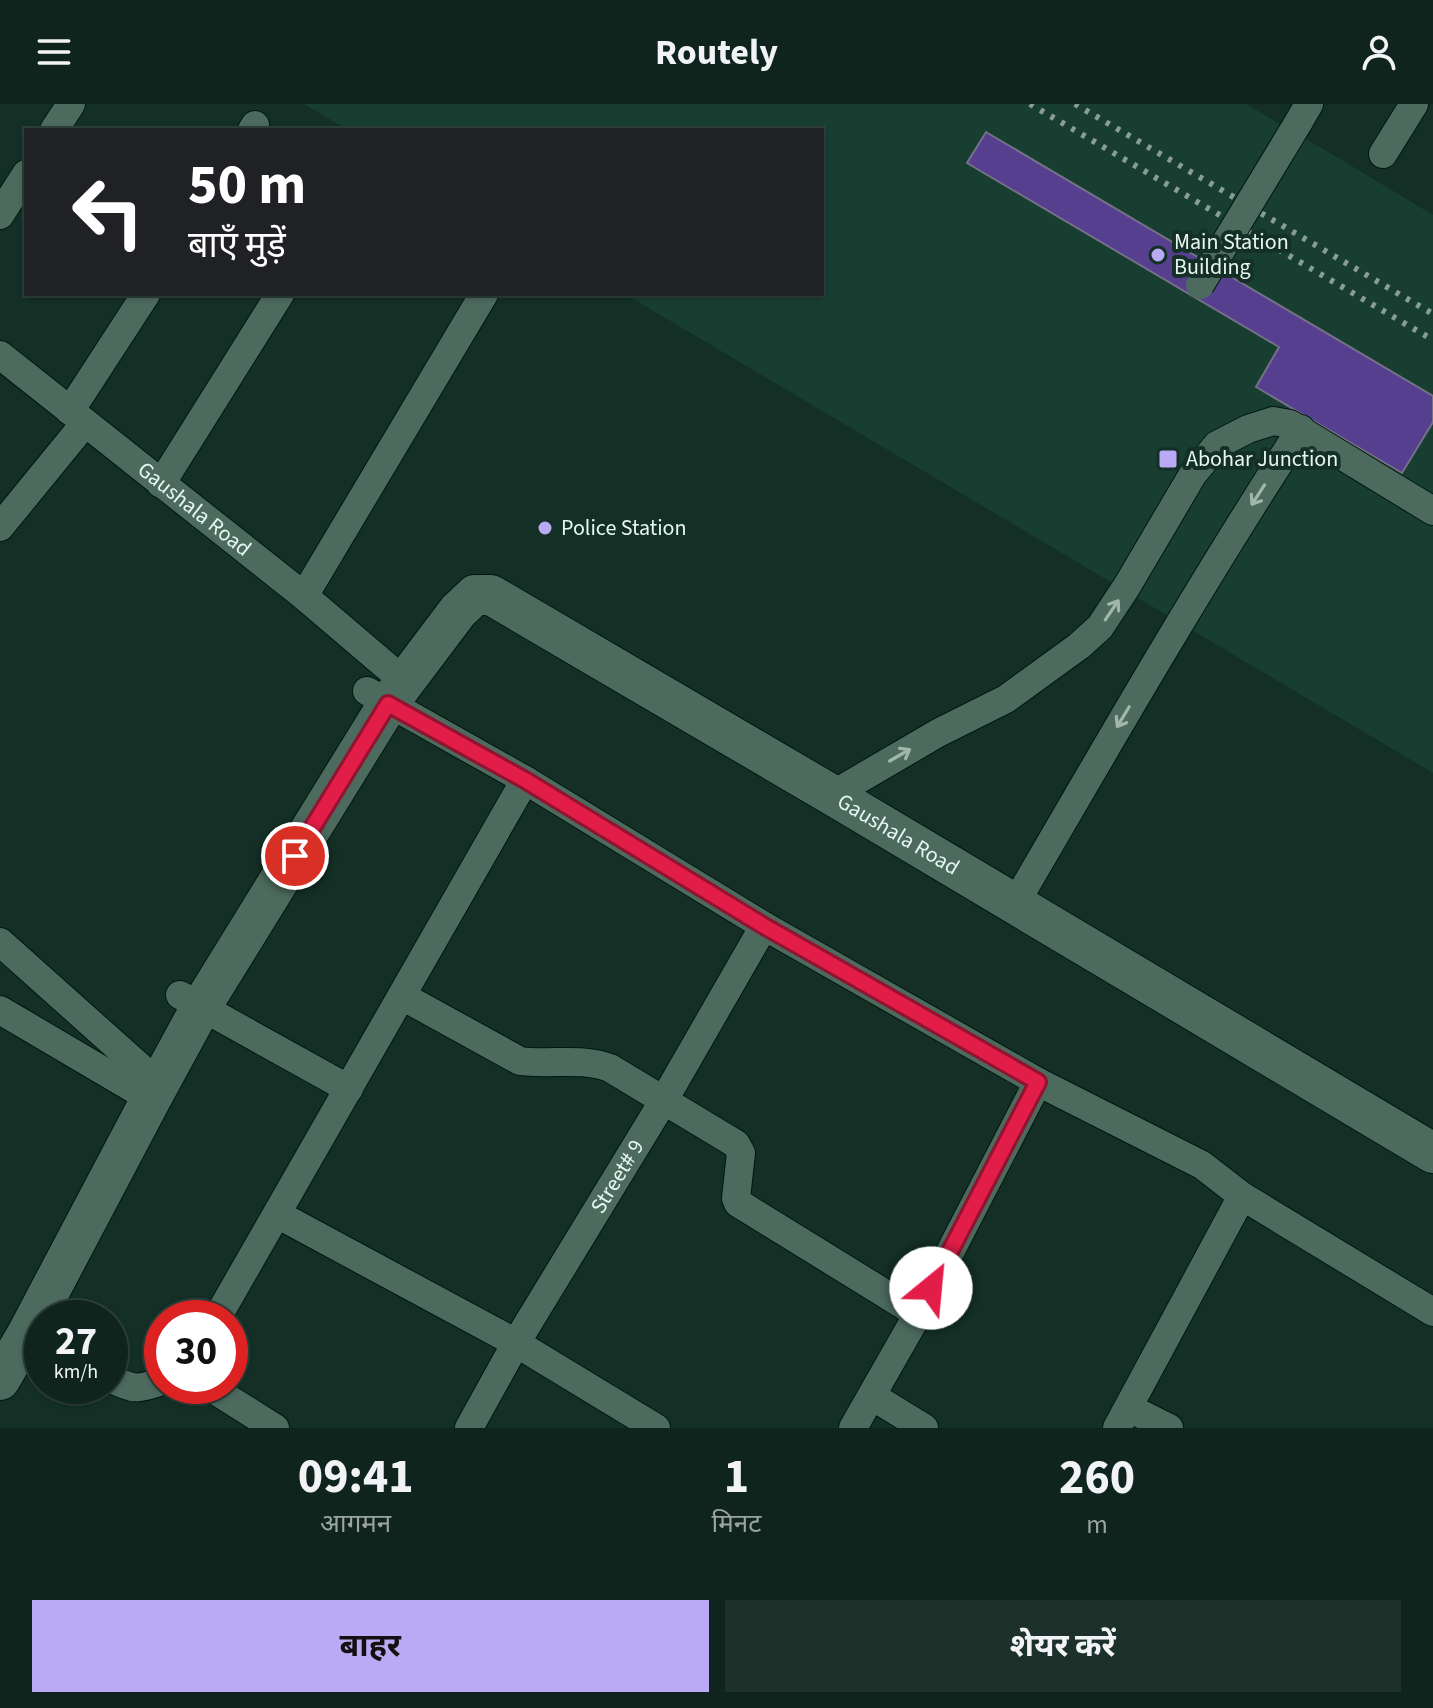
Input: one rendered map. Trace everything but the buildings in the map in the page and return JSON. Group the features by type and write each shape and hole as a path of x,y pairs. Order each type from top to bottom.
{"street":[{"path":"55,128 71,104"},
{"path":"1383,154 1414,104"},
{"path":"1200,285 1304,113"},
{"path":"0,215 24,177"},
{"path":"0,527 77,417 145,296"},
{"path":"161,484 279,296"},
{"path":"304,596 483,296"},
{"name":"Gaushala Road","path":"0,355 304,596 387,685 440,595 466,571 497,571 843,788 1021,893 1433,1124"},
{"path":"843,788 938,733 1006,699 1079,646 1100,627 1193,474 1217,445 1248,429 1273,421 1290,424 1433,511"},
{"path":"1021,893 1242,519 1301,429"},
{"path":"0,1380 19,1333 190,1001 387,685 525,780 764,926 1038,1082 1202,1165 1242,1196 1433,1312"},
{"path":"227,1300 525,780"},
{"name":"Gaushala Road","path":"1021,893 1433,1153"},
{"name":"Street# 9","path":"469,1428 516,1343 664,1100 764,926"},
{"path":"0,942 145,1084"},
{"path":"402,996 520,1061 539,1064 598,1063 610,1068 736,1144 740,1149 738,1203 918,1314"},
{"path":"190,1001 349,1089"},
{"path":"0,1010 145,1084"},
{"path":"853,1428 918,1314 1038,1082"},
{"path":"1169,1428 1123,1418 1242,1196"},
{"path":"277,1214 516,1343 656,1428"},
{"path":"872,1396 924,1428"},
{"path":"237,1404 275,1428"}],"shaded area":[{"name":"Abohar Junction","path":"304,104 1246,104 1330,153 1433,215 1433,773 628,296 824,296 824,128 345,128"}],"railway":[{"path":"1030,104 1433,340"},
{"path":"1075,104 1433,314"}],"place":[{"name":"Main Station Building","path":"1158,255"},
{"name":"Abohar Junction","path":"1168,459"},
{"name":"Police Station","path":"545,528"}],"route":[{"path":"295,856 388,704 525,780 764,926 1038,1082 931,1288"}]}
